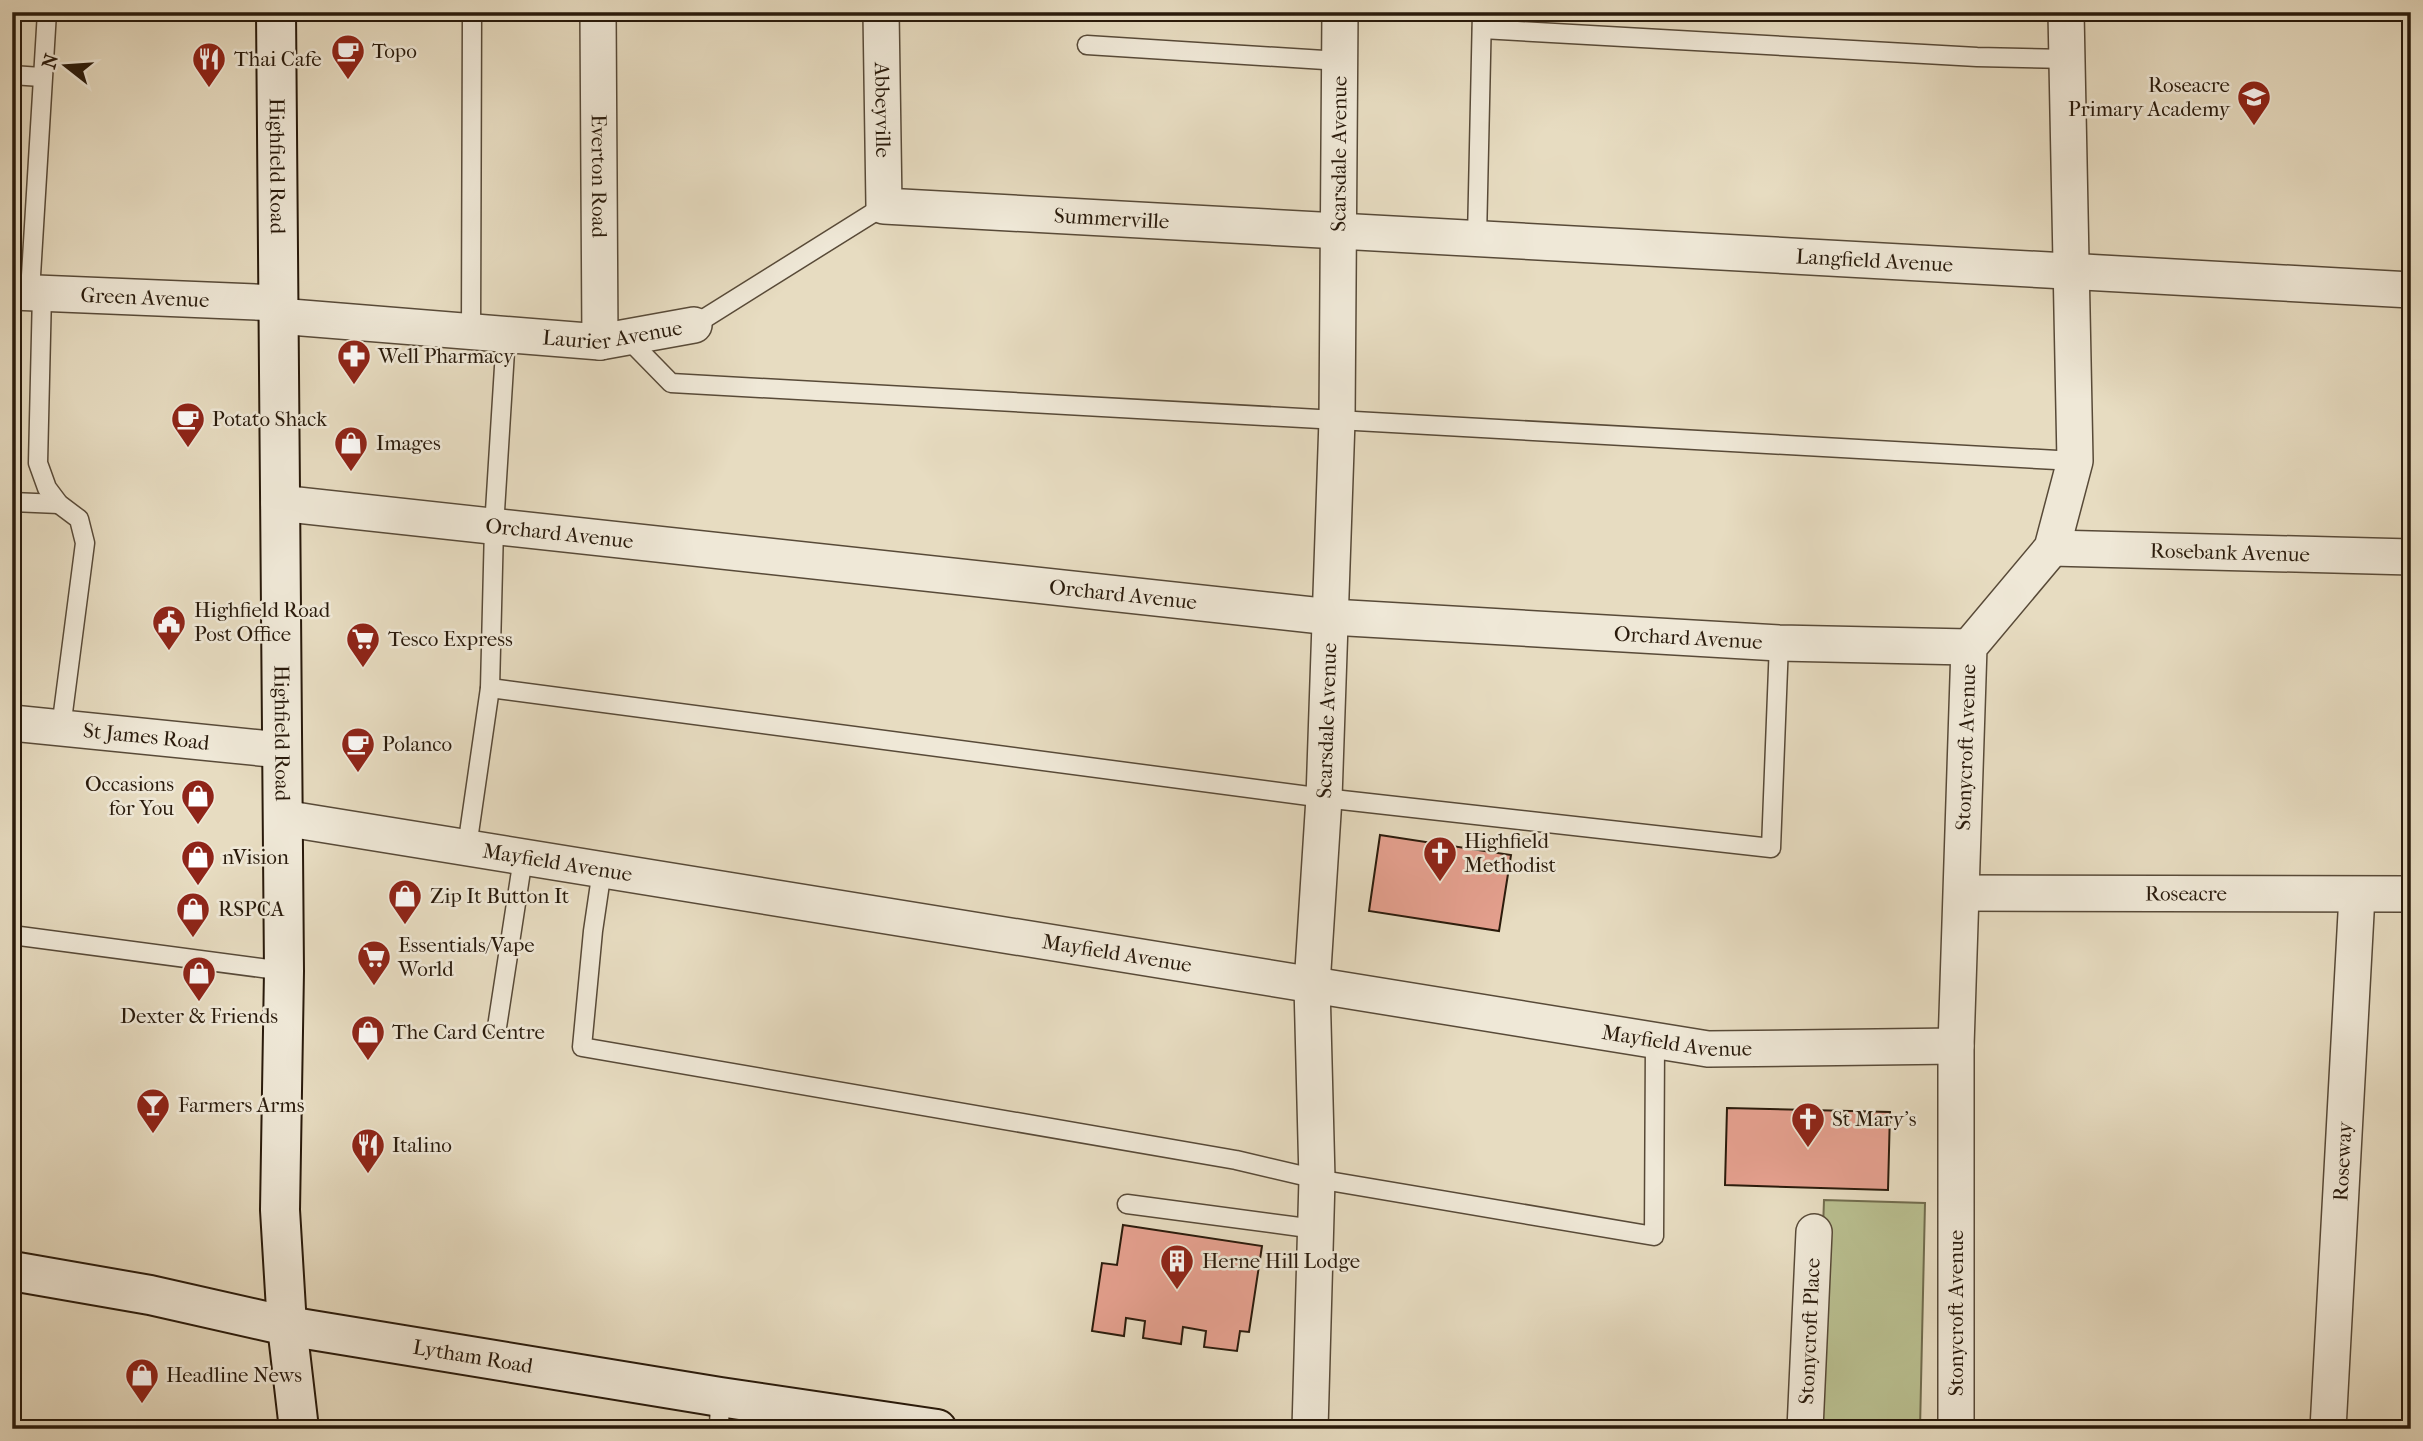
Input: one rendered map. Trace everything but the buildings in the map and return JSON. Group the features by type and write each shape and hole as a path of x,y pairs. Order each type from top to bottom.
{"street":[{"name":"Highfield Road","path":"276,12 284,971 280,1210 287,1326 299,1429"},
{"name":"Everton Road","path":"598,12 613,340"},
{"name":"Abbeyville","path":"881,12 884,206"},
{"name":"Scarsdale Avenue","path":"1310,1429 1317,1179 1312,985 1324,798 1331,617 1339,230 1340,12"},
{"name":"Stonycroft Avenue","path":"1956,1429 1956,1046 1969,647 2052,548 2075,461 2066,12"},
{"name":"Summerville","path":"884,206 1339,230"},
{"name":"Langfield Avenue","path":"1339,230 2411,290"},
{"name":"Green Avenue","path":"28,292 278,310"},
{"name":"Laurier Avenue","path":"278,310 471,332 613,340 694,325"},
{"name":"Orchard Avenue","path":"279,503 1331,617 1779,643 1969,647"},
{"name":"Rosebank Avenue","path":"2052,548 2411,557"},
{"name":"St James Road","path":"12,723 281,750"},
{"name":"Mayfield Avenue","path":"283,818 1708,1049 1956,1046"},
{"name":"Roseacre","path":"1962,893 2411,894"},
{"name":"Roseway","path":"2328,1429 2357,895"},
{"name":"Stonycroft Place","path":"1805,1429 1814,1232"},
{"name":"Lytham Road","path":"12,1271 150,1295 287,1326 720,1413 937,1429"}],"lane":[{"path":"47,12 28,292 38,463 47,488 59,505 79,519 85,543 61,728"},
{"path":"471,332 472,12"},
{"path":"1477,238 1482,21 1977,57 2068,60"},
{"path":"1087,45 1340,61"},
{"path":"12,75 41,78"},
{"path":"694,325 884,206"},
{"path":"467,847 490,688 494,527 506,335"},
{"path":"613,340 671,383 2075,461"},
{"path":"12,502 59,505"},
{"path":"490,688 1324,798 1772,848 1779,643"},
{"path":"497,1027 523,858"},
{"path":"602,870 582,1047 1236,1160 1317,1179 1654,1236 1655,1041"},
{"path":"12,935 284,971"},
{"path":"1127,1204 1315,1229"}],"green space":[{"path":"1824,1200 1925,1203 1920,1429 1816,1429"}],"place":[{"name":"Topo","path":"348,81"},
{"name":"Thai Cafe","path":"209,89"},
{"name":"Roseacre Primary Academy","path":"2254,127"},
{"name":"Well Pharmacy","path":"354,386"},
{"name":"Potato Shack","path":"188,449"},
{"name":"Images","path":"351,473"},
{"name":"Highfield Road Post Office","path":"169,652"},
{"name":"Tesco Express","path":"363,669"},
{"name":"Polanco","path":"358,774"},
{"name":"Occasions for You","path":"198,826"},
{"name":"Highfield Methodist","path":"1440,883"},
{"name":"nVision","path":"198,887"},
{"name":"Zip It Button It","path":"405,926"},
{"name":"RSPCA","path":"193,939"},
{"name":"Essentials/Vape World","path":"374,987"},
{"name":"Dexter & Friends","path":"199,1003"},
{"name":"The Card Centre","path":"368,1062"},
{"name":"Farmers Arms","path":"153,1135"},
{"name":"St Mary's","path":"1808,1149"},
{"name":"Italino","path":"368,1175"},
{"name":"Herne Hill Lodge","path":"1177,1291"},
{"name":"Headline News","path":"142,1405"}]}
